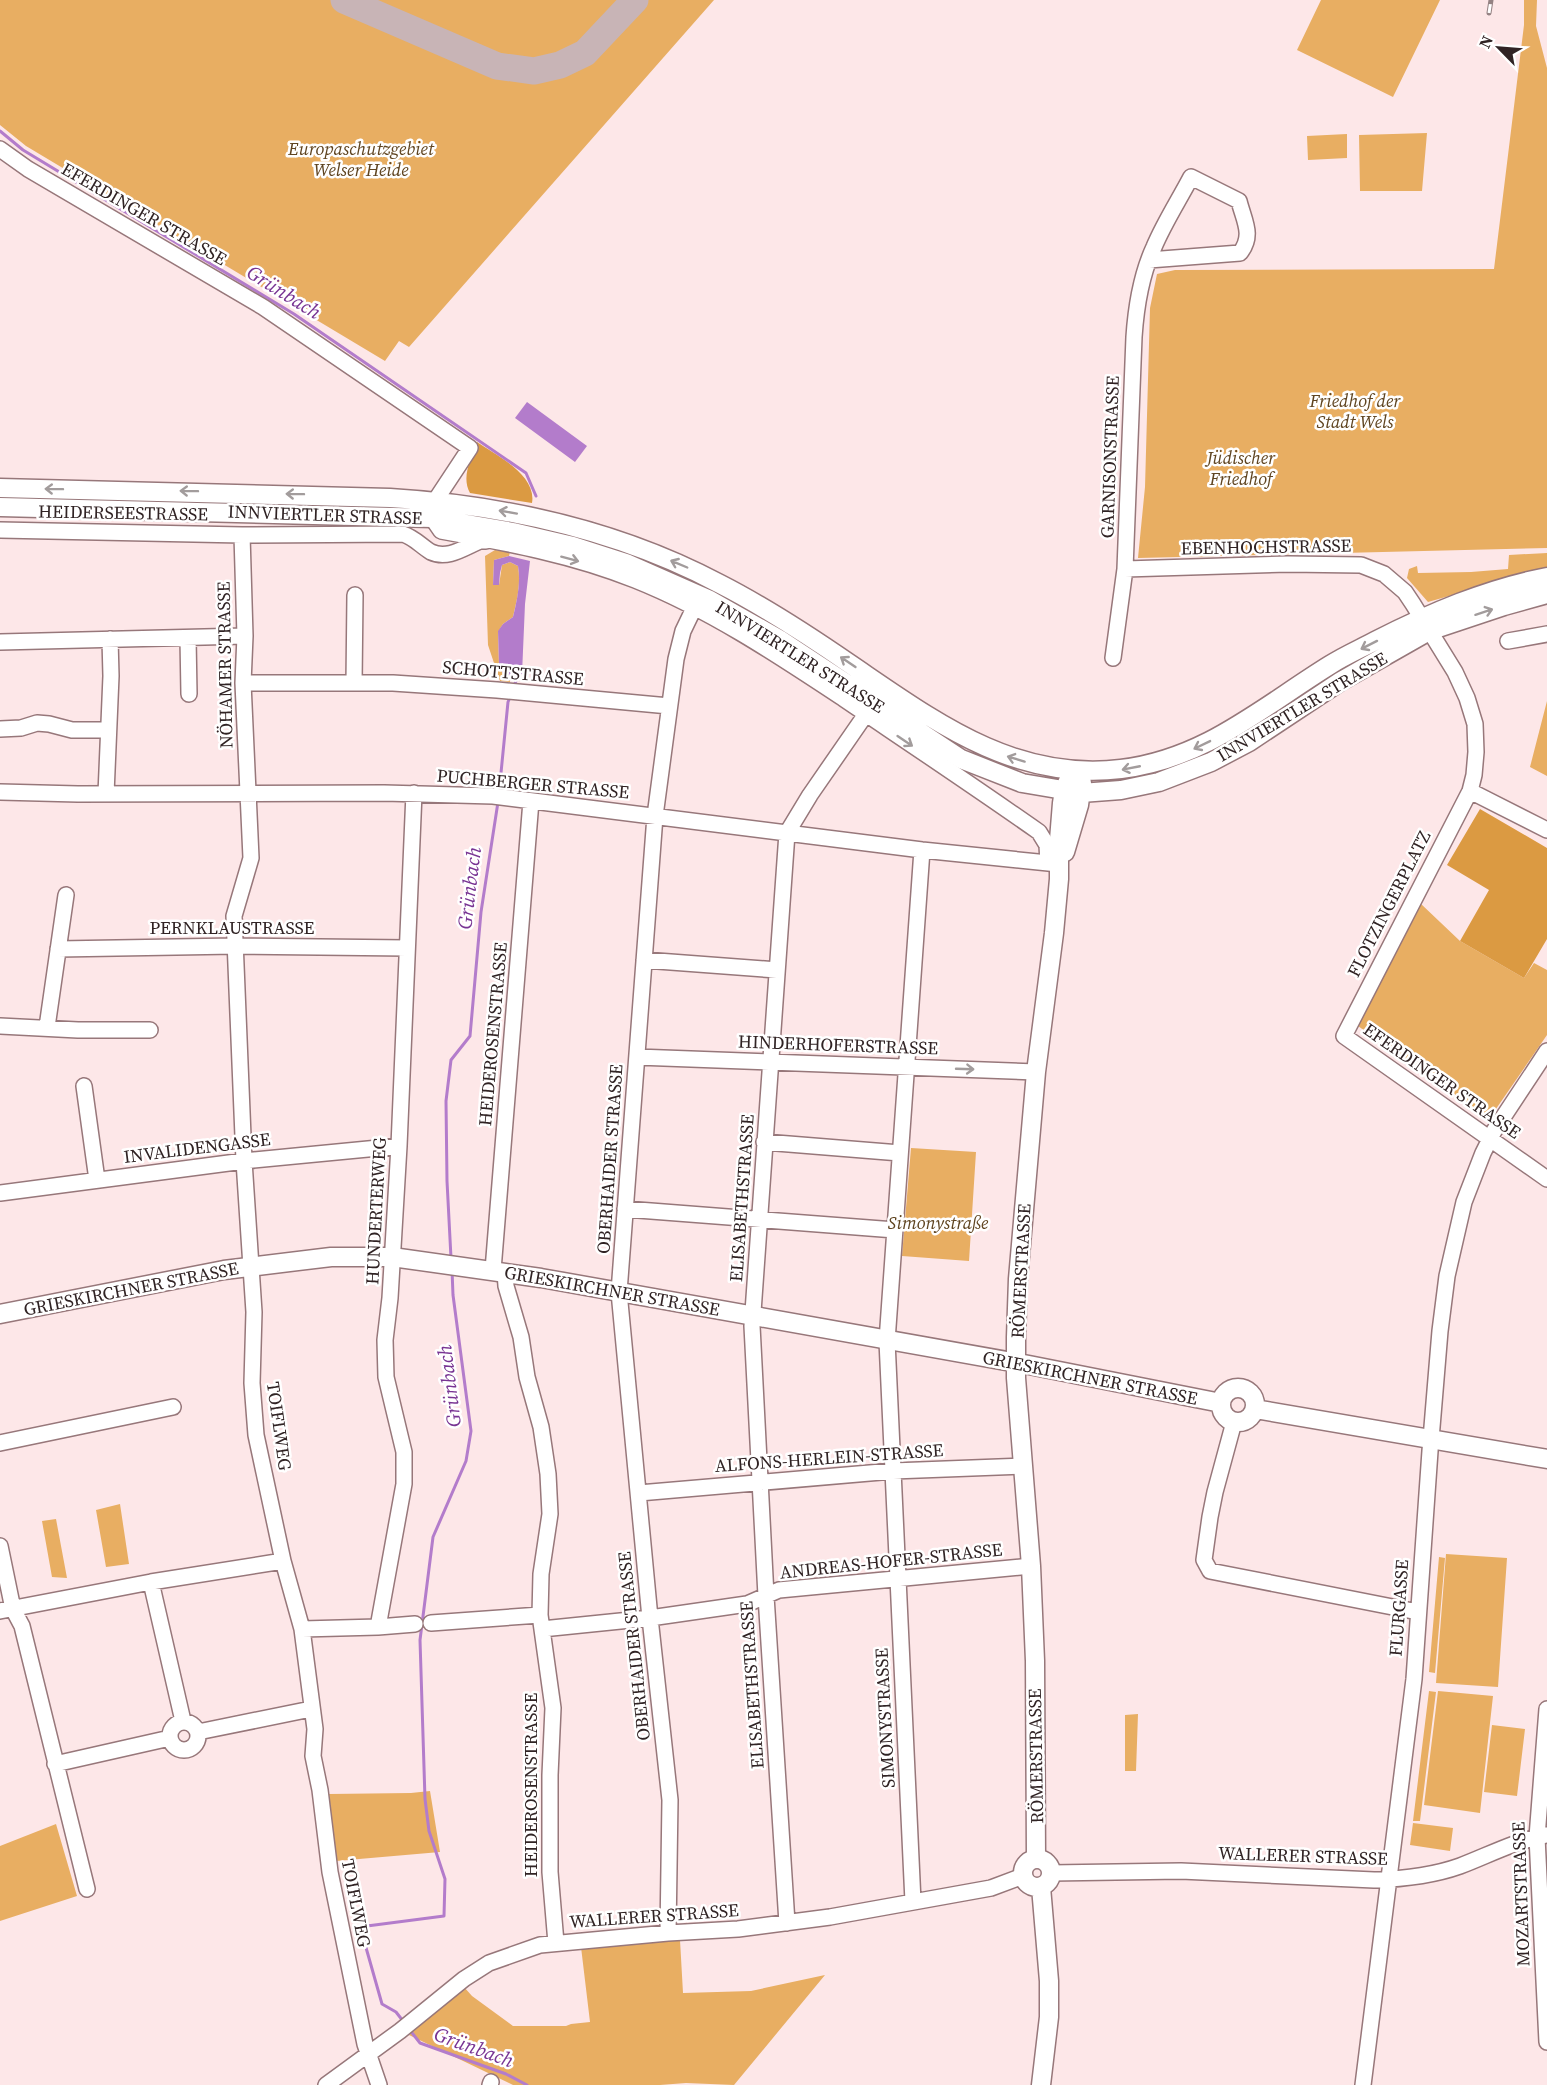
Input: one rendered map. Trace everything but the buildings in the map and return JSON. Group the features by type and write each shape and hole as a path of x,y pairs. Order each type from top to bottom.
{"main road":[{"name":"INNVIERTLER STRASSE","path":"0,488 342,495 434,509 513,532 573,546 626,563 710,600 779,639 961,759 1022,783 1072,791 1121,789 1159,782 1211,762 1250,742 1425,625 1474,597 1547,577"},
{"name":"INNVIERTLER STRASSE","path":"0,507 434,509 513,512 631,545 684,566 720,583 789,623 912,706 968,740 1015,760 1078,771 1120,770 1153,764 1178,756 1239,726 1331,664 1425,625 1547,594"},
{"name":"RÖMERSTRASSE","path":"1036,1859 1035,1661 1031,1566 1016,1362 1018,1280 1036,1072 1054,933 1054,864 1078,771"},
{"name":"GRIESKIRCHNER STRASSE","path":"0,1314 224,1270 331,1257 392,1257 499,1271 619,1292 1016,1362 1221,1403"},
{"path":"1235,1388 1242,1388 1248,1390 1255,1399 1255,1409 1251,1417 1243,1422 1234,1422 1225,1417 1221,1410 1221,1403 1226,1393 1235,1388"},
{"path":"1255,1409 1547,1459"},
{"path":"1041,2085 1049,2017 1047,1863 1036,1859 1026,1864 1023,1876 1029,1885 1035,1887 1046,1880"}],"street":[{"name":"EFERDINGER STRASSE","path":"0,149 38,175 263,307 470,448 434,509"},
{"name":"GARNISONSTRASSE","path":"1113,658 1125,569 1136,312 1149,260 1154,246 1191,177 1239,201 1248,235 1246,245 1240,253 1149,260"},
{"path":"434,509 441,531 587,563 633,579 695,606 755,640 1040,832 1054,864"},
{"name":"HEIDERSEESTRASSE","path":"0,530 242,535 403,534 414,538 432,552 446,555 480,541 492,541"},
{"name":"NÖHAMER STRASSE","path":"242,535 245,636 243,683 249,794"},
{"name":"EBENHOCHSTRASSE","path":"1125,569 1288,564 1361,565 1374,569 1394,581 1405,592 1455,672 1467,698 1475,724 1474,775 1470,791"},
{"path":"354,683 355,595"},
{"name":"OBERHAIDER STRASSE","path":"668,1933 670,1800 619,1292 655,816 676,659 683,631 695,606"},
{"path":"1508,641 1547,634"},
{"path":"0,642 245,636"},
{"path":"188,638 189,694"},
{"path":"106,794 111,676 110,639"},
{"name":"SCHOTTSTRASSE","path":"243,683 393,683 669,706"},
{"name":"ELISABETHSTRASSE","path":"787,1923 766,1596 753,1316 764,1142 787,833 810,795 866,714"},
{"path":"0,729 21,728 37,723 72,730 108,730"},
{"path":"1470,791 1547,830"},
{"name":"FLOTZINGERPLATZ","path":"1344,1036 1470,791"},
{"name":"PUCHBERGER STRASSE","path":"0,792 414,793 498,796 922,850 1054,864"},
{"name":"HUNDERTERWEG","path":"378,1627 404,1484 404,1452 386,1377 385,1340 390,1298 399,1146 414,793"},
{"name":"TOIFLWEG","path":"249,794 251,858 234,916 244,1161 254,1312 252,1383 256,1435 283,1561 302,1629 315,1729 313,1756 320,1790 330,1872 368,2055 379,2085"},
{"name":"HEIDEROSENSTRASSE","path":"531,801 499,1271 507,1286 519,1330 527,1377 541,1427 548,1474 550,1514 541,1574 541,1622 553,1708 550,1872 556,1943"},
{"name":"SIMONYSTRASSE","path":"913,1902 887,1341 922,850"},
{"path":"47,1027 66,895"},
{"name":"PERNKLAUSTRASSE","path":"58,949 235,946 407,948"},
{"path":"644,960 777,970"},
{"path":"0,1026 78,1030 150,1030"},
{"name":"EFERDINGER STRASSE","path":"1344,1036 1547,1179"},
{"path":"1490,1139 1547,1051"},
{"name":"HINDERHOFERSTRASSE","path":"637,1057 1036,1072"},
{"path":"84,1086 97,1180"},
{"name":"FLURGASSE","path":"1363,2085 1414,1679 1440,1331 1451,1257 1464,1202 1490,1139"},
{"path":"764,1142 900,1154"},
{"name":"INVALIDENGASSE","path":"0,1193 244,1161 399,1146"},
{"path":"625,1209 895,1230"},
{"path":"0,1443 173,1407"},
{"path":"1234,1422 1215,1492 1209,1528 1204,1560 1210,1571 1418,1612"},
{"name":"ALFONS-HERLEIN-STRASSE","path":"639,1493 893,1471 1023,1466"},
{"path":"0,1546 7,1610 22,1626 87,1889"},
{"path":"7,1610 150,1582 283,1561"},
{"name":"ANDREAS-HOFER-STRASSE","path":"302,1629 423,1623 650,1618 747,1604 779,1590 1031,1566"},
{"path":"150,1582 183,1721"},
{"path":"198,1732 311,1709"},
{"name":"MOZARTSTRASSE","path":"1547,1709 1542,1836 1547,2042"},
{"path":"183,1721 195,1726 198,1732 198,1739 188,1750 179,1749 172,1744 170,1738 171,1730 183,1721"},
{"path":"56,1764 170,1738"},
{"name":"WALLERER STRASSE","path":"1046,1880 1065,1874 1159,1871 1389,1879 1442,1871 1542,1836"},
{"name":"WALLERER STRASSE","path":"326,2085 400,2031 464,1979 489,1963 540,1945 787,1923 992,1888 1023,1876"}],"green space":[{"name":"Europaschutzgebiet Welser Heide","path":"0,0 714,0 409,347 399,341 385,361 26,146 0,125"},
{"path":"1321,0 1440,0 1393,97 1297,50"},
{"name":"Friedhof der Stadt Wels","path":"1524,0 1537,0 1536,26 1547,68 1547,548 1138,558 1145,487 1150,308 1157,274 1175,270 1494,269 1524,25"},
{"path":"1427,133 1422,191 1360,191 1359,135"},
{"path":"1347,134 1347,158 1308,160 1307,136"},
{"path":"495,550 510,552 509,556 494,560 493,585 499,585 502,565 510,562 518,566 519,573 513,617 503,624 498,632 499,665 504,676 510,675 510,682 500,681 488,645 485,556"},
{"path":"1547,553 1547,568 1428,602 1407,578 1409,569 1417,566 1418,573 1508,569 1509,555"},
{"path":"1547,701 1547,776 1530,767"},
{"path":"1420,903 1460,941 1524,978 1534,963 1547,970 1547,1035 1489,1119 1358,1026"},
{"name":"Simonystraße","path":"911,1148 976,1152 969,1261 902,1256"},
{"path":"120,1504 129,1564 106,1567 96,1510"},
{"path":"56,1519 67,1578 52,1577 42,1521"},
{"path":"1446,1554 1507,1558 1498,1687 1436,1683"},
{"path":"1439,1557 1445,1558 1435,1673 1429,1672"},
{"path":"1429,1691 1436,1692 1420,1821 1413,1821"},
{"path":"1438,1691 1493,1696 1480,1813 1424,1805"},
{"path":"1138,1714 1136,1771 1125,1771 1125,1715"},
{"path":"1492,1725 1525,1729 1517,1796 1484,1792"},
{"path":"430,1791 440,1852 336,1861 329,1794"},
{"path":"1413,1823 1453,1828 1450,1851 1410,1845"},
{"path":"56,1824 77,1896 0,1921 0,1846"},
{"path":"680,1940 683,1993 751,1991 825,1975 734,2085 686,2083 513,2085 409,2035 464,1987 472,1996 513,2026 566,2026 590,2022 581,1947"}],"shaded area":[{"path":"527,402 587,446 575,462 515,418"},
{"path":"477,442 522,475 532,493 532,503 470,493 466,481"},
{"path":"509,556 530,561 525,604 522,674 504,676 499,665 498,631 513,617 519,572 518,566 510,562 502,565 499,585 493,585 494,560"},
{"path":"1480,809 1547,848 1547,939 1524,978 1460,941 1489,890 1447,865"}],"waterway":[{"name":"Grünbach","path":"0,131 23,150 294,314 526,473 536,496"},
{"name":"Grünbach","path":"514,686 519,673"},
{"name":"Grünbach","path":"499,793 508,702 511,695"},
{"name":"Grünbach","path":"451,1258 446,1101 451,1060 470,1036 481,912 498,802"},
{"name":"Grünbach","path":"403,2021 396,2012 382,2004 363,1937 367,1926 444,1916 445,1879 429,1831 425,1799 420,1640 433,1537 466,1461 471,1431 453,1295 452,1270"},
{"name":"Grünbach","path":"409,2029 420,2043 506,2074 527,2085"}],"taxiway":[{"path":"344,0 497,66 534,71 560,65 585,53 635,0"}],"railway":[{"path":"1489,13 1491,0"}],"park label":[{"name":"Jüdischer Friedhof","path":"1241,468"}]}
